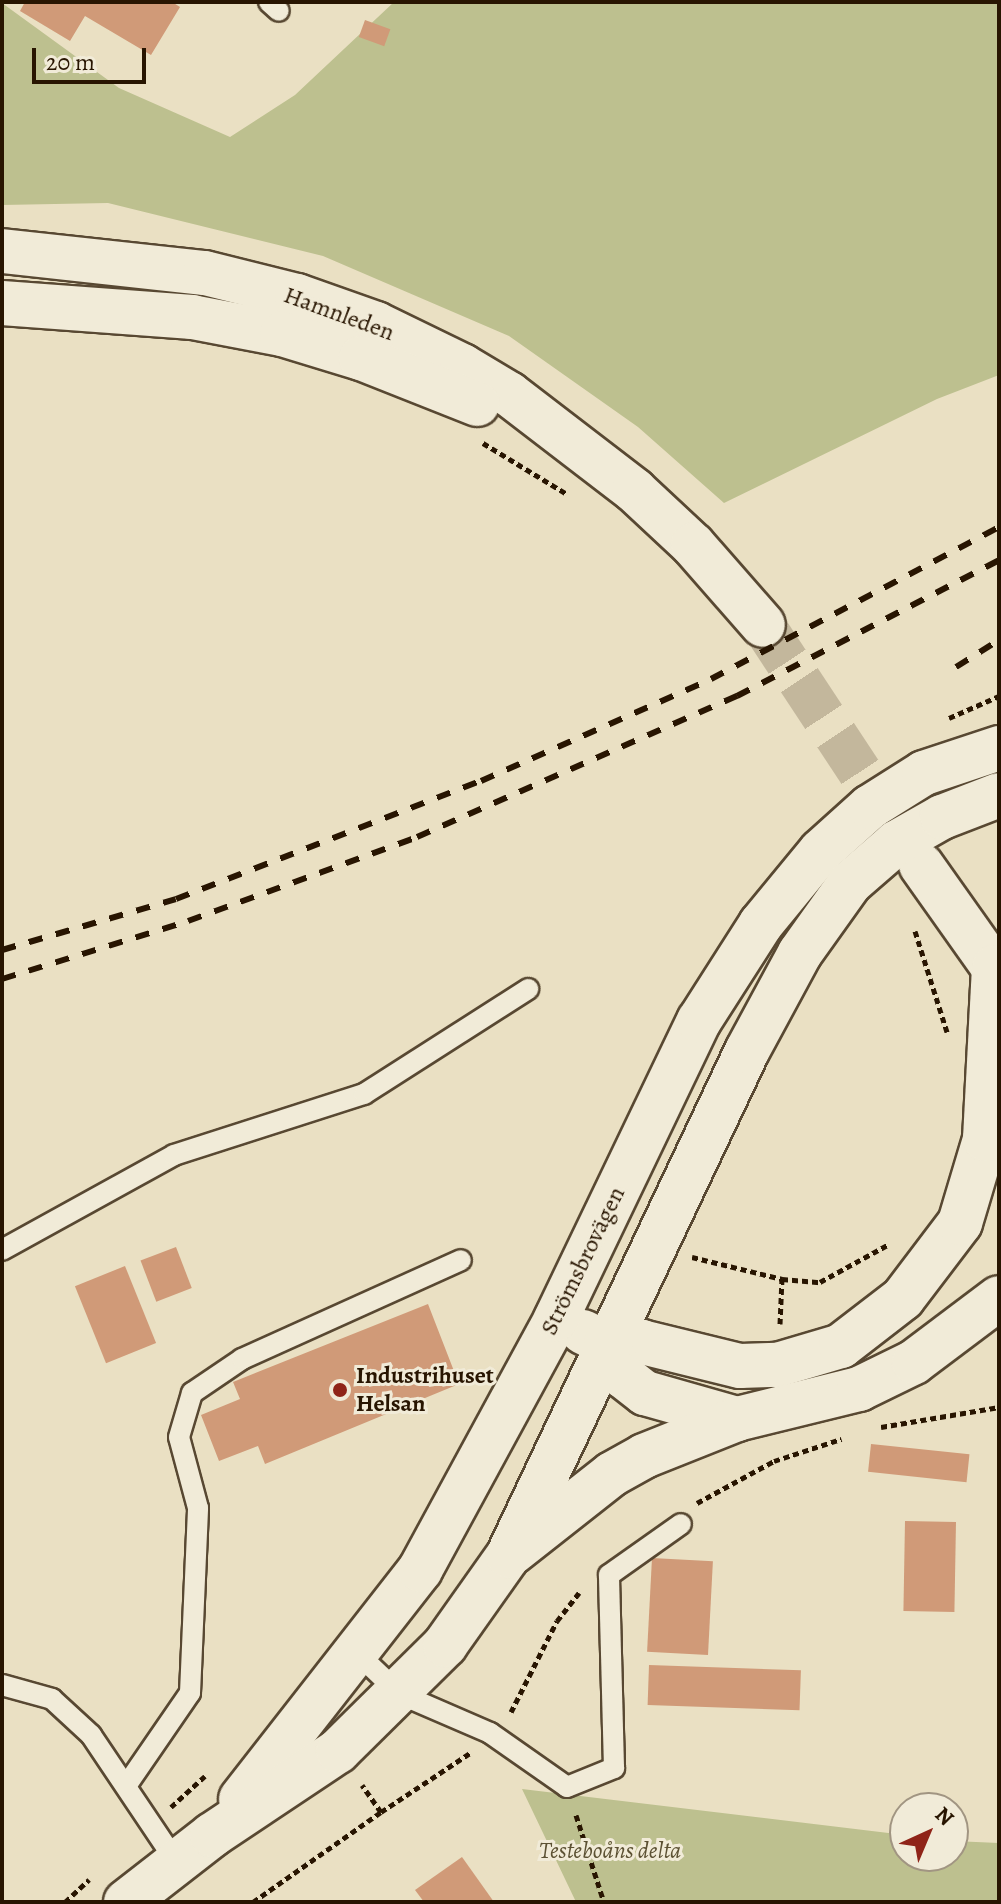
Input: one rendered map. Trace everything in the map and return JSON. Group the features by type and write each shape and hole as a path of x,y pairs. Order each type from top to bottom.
{"main road":[{"name":"Hamnleden","path":"2,251 205,273 297,296 376,324 509,394 634,490 693,545 763,625"},
{"name":"Hamnleden","path":"2,303 192,317 282,334 448,390 634,490"},
{"name":"Strömsbrovägen","path":"212,1835 420,1570 556,1319 699,1021 761,924 821,851 870,807 924,773 999,748"},
{"name":"Strömsbrovägen","path":"112,1887 177,1863 212,1835 338,1751 400,1694 445,1645 508,1556 606,1343 800,953 850,883 896,843 942,817 999,795"},
{"path":"556,1319 606,1343 642,1342 740,1366 777,1365 841,1346 903,1298 960,1223 985,1139 996,971 921,865"},
{"path":"508,1556 612,1474 737,1419 859,1389 914,1362 999,1298"},
{"path":"606,1343 623,1376 645,1393 737,1419"}],"lane":[{"path":"2,1250 174,1155 364,1094 528,989"},
{"path":"126,1786 190,1693 198,1508 179,1437 192,1393 242,1359 461,1260"},
{"path":"357,1653 400,1694 490,1733 567,1787 614,1768 609,1575 686,1515"},
{"path":"2,1685 52,1699 91,1735 177,1863"}],"path":[{"path":"469,434 582,503"},
{"path":"913,927 948,1036"},
{"path":"693,1258 782,1279 820,1282 870,1259 892,1241"},
{"path":"872,1429 999,1407"},
{"path":"686,1515 774,1461 844,1438"},
{"path":"381,1812 467,1757 519,1705 557,1621 582,1589"},
{"path":"151,1823 214,1768"},
{"path":"567,1787 604,1902"},
{"path":"65,1902 112,1887"}],"green space":[{"path":"394,2 999,2 999,375 937,399 724,503 638,427 509,336 323,256 108,203 2,205 2,3 119,88 230,137 295,95"},
{"name":"Testeboåns delta","path":"522,1789 889,1833 889,1872 969,1872 969,1842 999,1843 999,1902 576,1902"}],"building":[{"path":"25,2 172,2 180,7 151,55 85,16 70,41 20,11"},
{"path":"365,20 390,29 384,46 359,37"},
{"path":"176,1247 192,1288 156,1302 141,1261"},
{"path":"125,1266 156,1343 106,1363 75,1286"},
{"name":"Industrihuset Helsan","path":"428,1304 459,1384 265,1464 258,1446 219,1461 201,1415 240,1399 233,1382"},
{"path":"871,1444 969,1454 967,1482 868,1472"},
{"path":"905,1521 956,1522 954,1612 903,1611"},
{"path":"652,1558 713,1561 708,1655 647,1652"},
{"path":"649,1665 801,1670 800,1710 648,1705"},
{"path":"462,1857 494,1902 424,1902 415,1890"}],"tunnel":[{"path":"763,625 900,833"}],"railway":[{"path":"2,950 176,899 481,781 711,679 999,527"},
{"path":"2,979 188,921 417,837 737,696 999,560"},
{"path":"956,667 999,640"}],"place":[{"name":"Industrihuset Helsan","path":"340,1390"}]}
